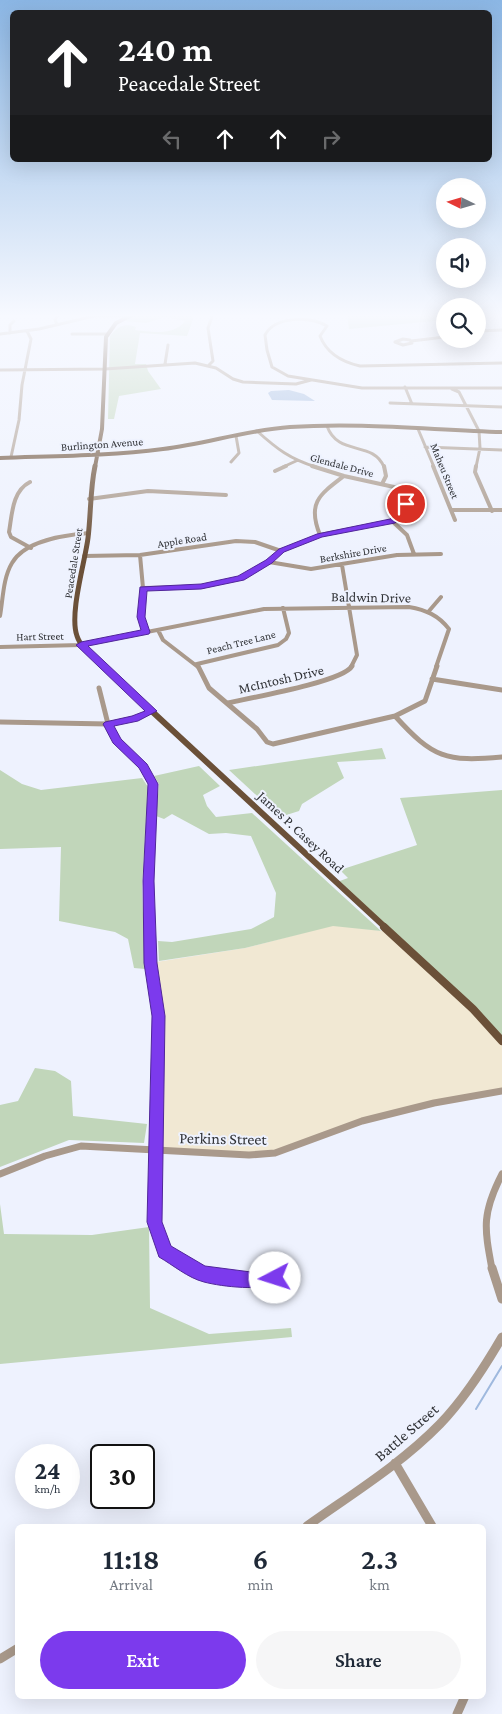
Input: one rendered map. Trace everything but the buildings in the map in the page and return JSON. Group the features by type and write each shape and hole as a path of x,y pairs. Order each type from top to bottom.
{"main road":[{"name":"Peacedale Street","path":"81,645 76,635 75,619 89,533 89,499 102,429 103,394"},
{"name":"Burlington Avenue","path":"0,458 96,454 181,447 257,431 290,427 327,426 502,432"},
{"name":"James P. Casey Road","path":"81,645 462,998 502,1041"}],"street":[{"path":"11,457 19,420 21,394"},
{"path":"408,394 412,404"},
{"path":"460,394 479,432 480,449 476,475 492,511"},
{"path":"390,403 502,407"},
{"path":"327,426 329,435 334,441 366,451 375,455 382,462 386,476 382,484"},
{"name":"Maheu Street","path":"418,429 455,520"},
{"name":"Glendale Drive","path":"257,431 279,451 296,461 344,476 394,487 403,495 406,504 405,512 392,521"},
{"path":"231,462 239,453 240,446 236,436"},
{"path":"425,447 502,450"},
{"path":"275,471 296,461"},
{"path":"320,535 314,522 313,506 320,494 344,476"},
{"path":"30,482 24,484 16,498 9,532 11,537 31,548"},
{"path":"89,499 148,491 226,496"},
{"path":"451,510 502,510"},
{"path":"143,588 201,587 222,584 241,578 269,562 282,550 320,535 392,521 402,528 411,540 414,554"},
{"path":"0,616 11,564 16,556 64,535 89,533"},
{"name":"Apple Road","path":"84,556 140,555 236,540 255,542 282,550"},
{"name":"Berkshire Drive","path":"269,562 311,569 380,557 441,554"},
{"path":"140,555 143,588 141,617 146,632"},
{"name":"McIntosh Drive","path":"227,703 332,679 350,669 357,655 351,607 342,565"},
{"path":"429,610 441,597"},
{"name":"Baldwin Drive","path":"81,645 264,609 283,608 409,607 429,610 442,619 449,628 425,701 395,716 279,744 270,744 257,729 227,703"},
{"name":"Peach Tree Lane","path":"197,664 278,645 286,639 289,633 283,608"},
{"path":"158,630 163,640 197,664 209,688 227,703"},
{"name":"Hart Street","path":"0,647 81,645"},
{"path":"432,679 502,690"},
{"path":"99,688 108,724 117,740 144,766 153,784 149,881 150,963 159,1016 154,1222 164,1252 203,1274 251,1280 275,1276"},
{"path":"0,722 108,724 135,718 152,711"},
{"path":"395,716 417,742 428,750 445,757 465,761 502,757"},
{"name":"Perkins Street","path":"0,1174 45,1156 81,1146 249,1155 275,1153 362,1121 434,1103 502,1091"},
{"path":"502,1174 486,1214 486,1237 494,1277 502,1299"},
{"name":"Battle Street","path":"310,1524 395,1463 440,1424 455,1408 479,1376 502,1337"},
{"path":"395,1463 431,1524"},
{"path":"0,1658 15,1650"},
{"path":"456,1714 464,1699"}],"shaded area":[{"path":"333,925 391,932 502,1041 502,1091 362,1121 275,1153 156,1150 159,1016 150,963 245,948"}],"green space":[{"path":"109,394 131,394 119,396 114,419 108,419"},
{"path":"382,748 386,759 337,762 344,778 302,804 299,811 280,817 229,770"},
{"path":"199,766 220,786 203,795 207,806 216,817 252,813 381,931 333,926 245,948 159,961 158,941 172,942 251,929 274,917 276,893 251,836 226,833 209,834 172,814 164,819 156,816 159,784 154,776"},
{"path":"0,770 22,784 41,790 142,778 148,787 142,887 145,969 134,968 128,939 115,932 59,921 61,847 0,849"},
{"path":"502,790 502,1041 337,882 348,878 340,870 417,845 400,798"},
{"path":"35,1068 55,1071 71,1081 73,1116 147,1124 144,1143 69,1140 0,1167 0,1105 18,1101"},
{"path":"0,1204 4,1234 92,1235 149,1227 150,1308 209,1334 291,1328 292,1337 0,1364"}],"water":[{"path":"269,394 304,394 315,401 272,400"}],"waterway":[{"path":"476,1409 502,1366"}],"route":[{"path":"275,1278 275,1276 251,1280 203,1274 164,1252 154,1222 159,1016 150,963 149,881 153,784 144,766 117,740 108,724 135,718 152,711 81,645 146,632 141,617 143,588 201,587 222,584 241,578 256,571 282,550 320,535 392,521 405,512 406,504"}]}
